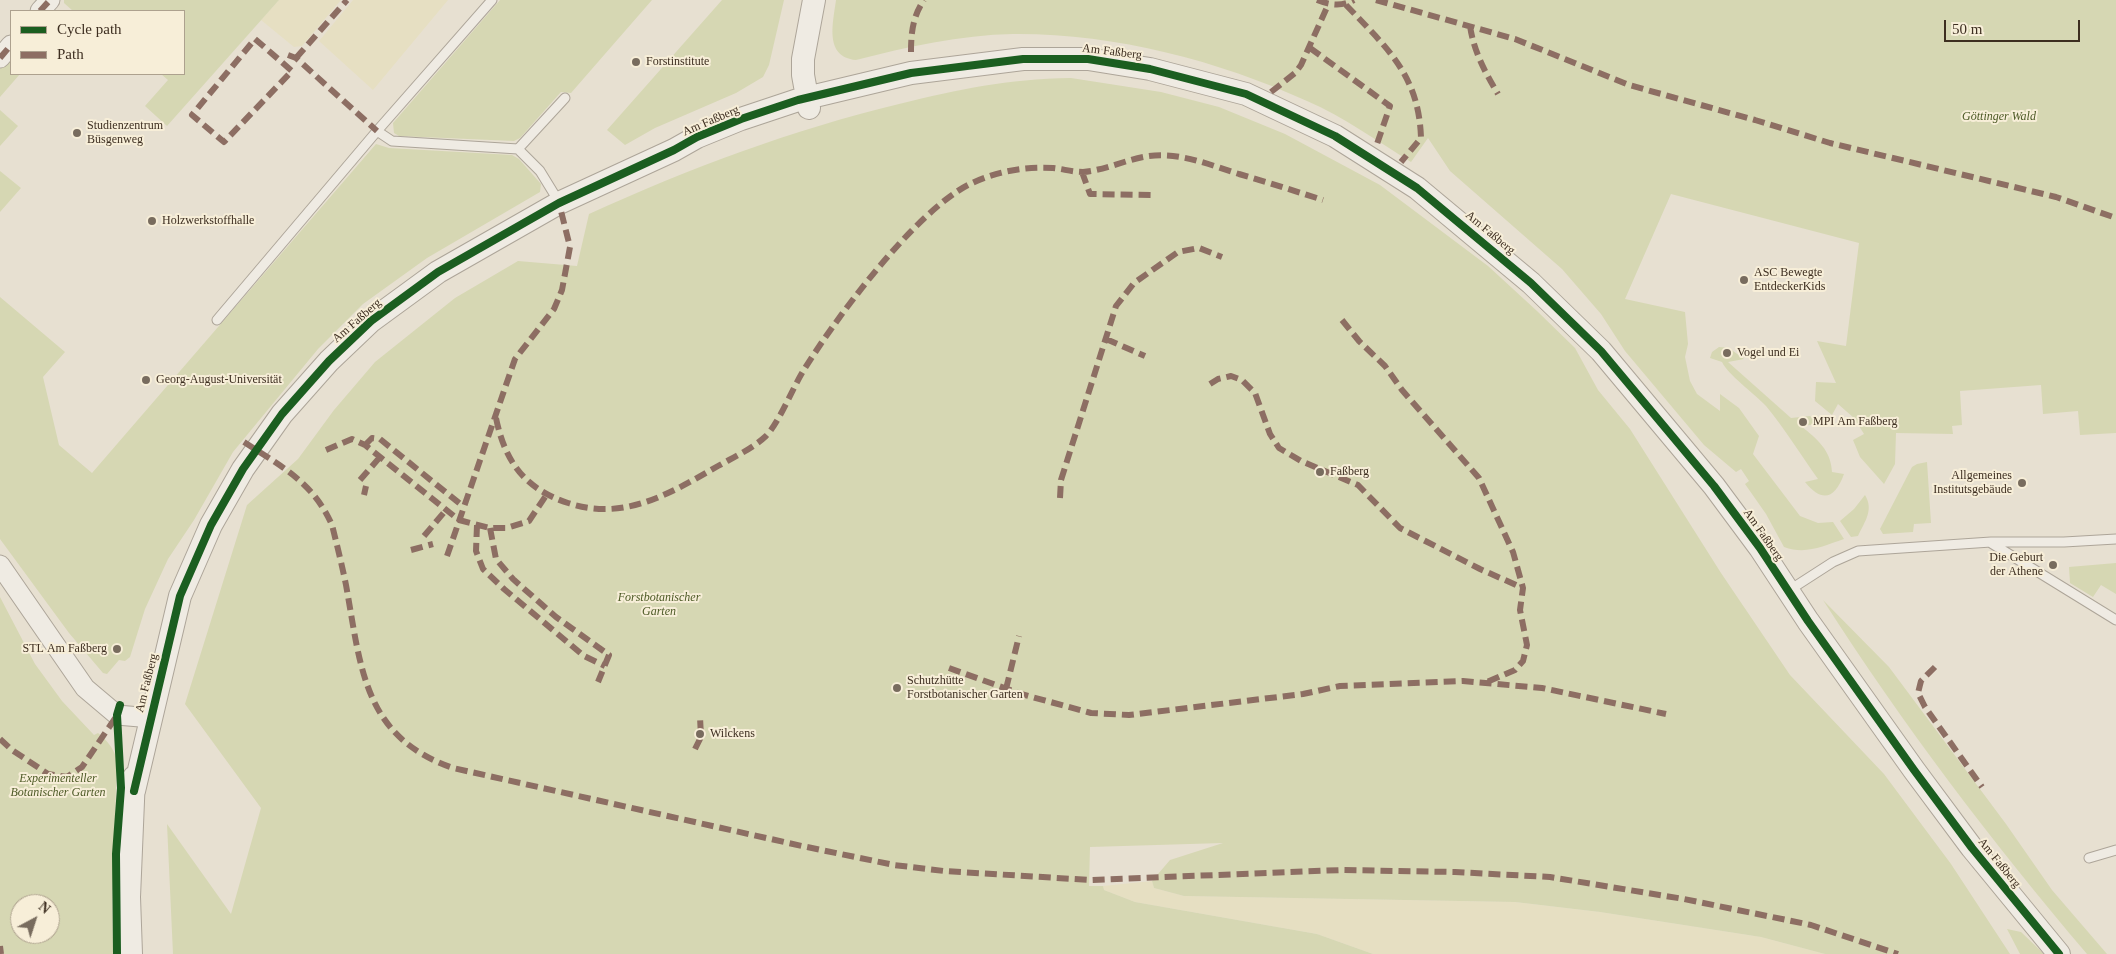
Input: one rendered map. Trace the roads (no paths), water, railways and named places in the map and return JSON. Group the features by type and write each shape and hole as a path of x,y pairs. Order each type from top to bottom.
{"street":[{"path":"41,10 50,0"},
{"path":"803,104 803,60 814,10 813,2"},
{"path":"0,58 10,46"},
{"name":"Am Faßberg","path":"131,954 129,897 134,791 145,718 180,596 211,525 234,483 282,414 329,361 371,322 438,272 559,203 674,150 803,104 911,83 946,70 1022,60 1088,59 1150,69 1246,94 1335,136 1417,188 1531,283 1601,351 1714,486 1760,548 1788,591 1949,818 2059,954"},
{"path":"0,565 54,644 101,691 145,718"}],"lane":[{"path":"217,320 492,0"},
{"path":"518,149 565,98"},
{"path":"377,132 392,141 518,149 540,170 559,203"},
{"path":"1788,591 1833,562 1858,551 1991,542 2064,542 2116,539"},
{"path":"1991,542 2116,620"},
{"path":"2089,858 2116,850"}],"place":[{"name":"Forstinstitute","path":"636,62"},
{"name":"Studienzentrum Büsgenweg","path":"77,133"},
{"name":"Holzwerkstoffhalle","path":"152,221"},
{"name":"ASC Bewegte EntdeckerKids","path":"1744,280"},
{"name":"Vogel und Ei","path":"1727,353"},
{"name":"Georg-August-Universität","path":"146,380"},
{"name":"MPI Am Faßberg","path":"1803,422"},
{"name":"Faßberg","path":"1320,472"},
{"name":"Allgemeines Institutsgebäude","path":"2022,483"},
{"name":"Die Geburt der Athene","path":"2053,565"},
{"name":"STL Am Faßberg","path":"117,649"},
{"name":"Schutzhütte Forstbotanischer Garten","path":"897,688"},
{"name":"Wilckens","path":"700,734"}],"park label":[{"name":"Göttinger Wald","path":"1999,117"},
{"name":"Forstbotanischer Garten","path":"659,605"},
{"name":"Experimenteller Botanischer Garten","path":"58,786"}]}
